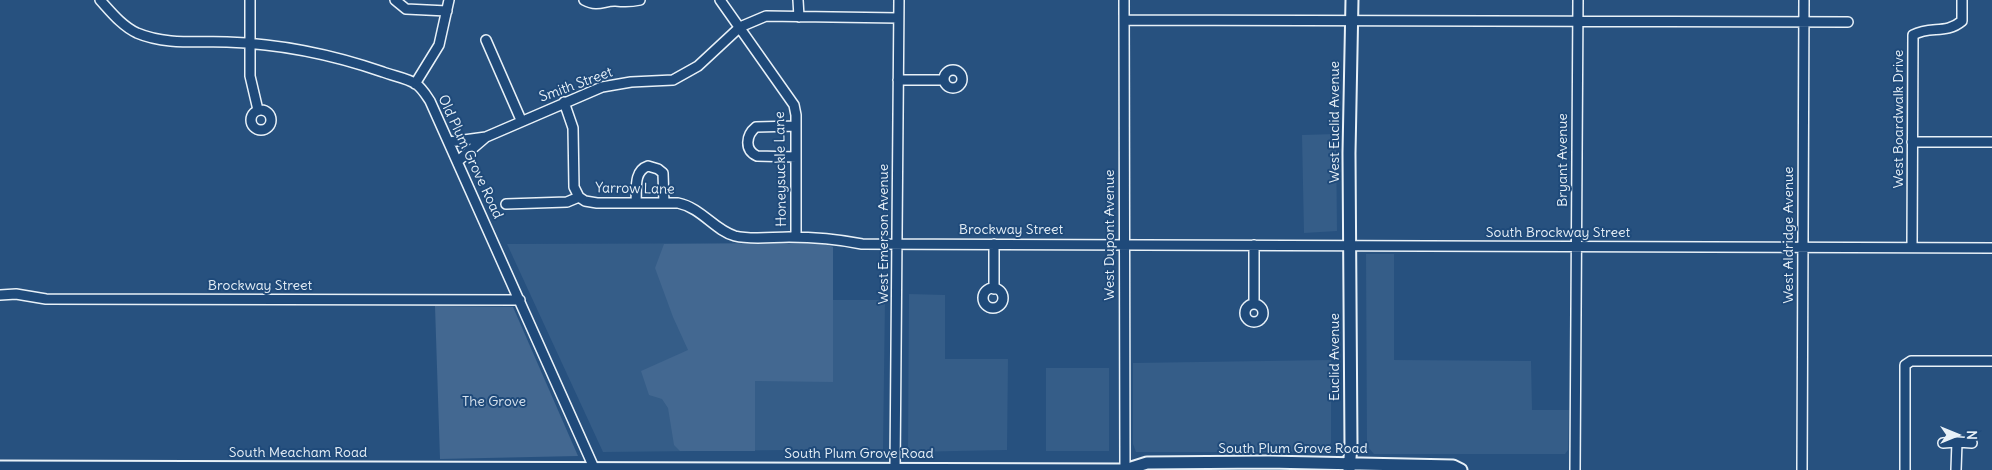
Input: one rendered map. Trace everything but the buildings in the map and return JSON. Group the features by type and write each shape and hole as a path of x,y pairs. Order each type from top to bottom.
{"main road":[{"name":"West Euclid Avenue","path":"1351,245 1349,153 1352,0"},
{"name":"Euclid Avenue","path":"1349,467 1351,446 1351,245"},
{"name":"South Plum Grove Road","path":"595,470 1124,470 1147,463 1268,462 1349,467 1453,466 1461,470"},
{"name":"South Meacham Road","path":"0,467 71,469 595,470"}],"street":[{"path":"100,0 124,25 146,36 177,41 251,43 293,47 363,65 415,84 439,45 449,0"},
{"path":"250,0 250,76 258,110"},
{"path":"396,0 406,9 447,11"},
{"path":"584,0 597,4 614,0 626,2 640,0"},
{"name":"Honeysuckle Lane","path":"720,0 794,105 796,126 796,237"},
{"path":"798,0 799,16"},
{"name":"West Emerson Avenue","path":"894,469 898,244 899,0"},
{"name":"West Dupont Avenue","path":"1124,0 1124,470"},
{"name":"Bryant Avenue","path":"1575,470 1578,0"},
{"name":"West Aldridge Avenue","path":"1802,470 1804,0"},
{"name":"West Boardwalk Drive","path":"1912,247 1913,35 1927,29 1943,30 1954,28 1962,21 1962,0"},
{"name":"Smith Street","path":"458,161 486,137 602,87 620,83 673,80 698,66 740,27 766,16 898,18"},
{"path":"1124,20 1848,22"},
{"path":"486,40 522,120"},
{"path":"898,80 944,80"},
{"name":"Old Plum Grove Road","path":"415,84 430,101 458,161 595,470"},
{"name":"Yarrow Lane","path":"564,102 573,128 574,187 579,197 585,201 597,203 678,203 690,206 734,236 823,237 862,244 898,244"},
{"path":"796,126 756,127 749,135 748,146 753,154 757,156 796,157"},
{"name":"Smith Street","path":"449,142 486,137"},
{"path":"1912,142 1992,142"},
{"path":"636,203 637,175 648,166 658,169 662,173 664,203"},
{"path":"506,204 567,202 579,197"},
{"name":"Brockway Street","path":"898,244 1124,244"},
{"path":"994,244 994,289"},
{"name":"South Brockway Street","path":"1124,244 1992,248"},
{"path":"1254,245 1254,304"},
{"name":"Brockway Street","path":"0,295 16,294 46,299 520,300"},
{"path":"1905,470 1905,365 1911,361 1992,361"},
{"path":"1943,442 1972,442"},
{"path":"1956,470 1957,442"}],"shaded area":[{"path":"1336,134 1337,231 1304,233 1302,135"},
{"path":"822,243 833,247 833,300 885,300 883,449 603,452 507,244"},
{"path":"1366,254 1394,254 1394,360 1531,361 1532,410 1569,410 1568,450 1565,454 1374,454 1367,446"},
{"path":"909,294 945,295 945,359 1008,359 1007,450 908,452"},
{"path":"1331,360 1331,443 1319,452 1136,452 1133,444 1133,363"},
{"path":"1046,368 1109,368 1109,451 1046,451"}],"green space":[{"path":"822,243 833,247 833,382 755,381 755,451 680,451 674,445 668,408 662,399 649,395 641,371 688,350 673,317 655,268 664,244"},
{"name":"The Grove","path":"435,306 513,307 578,456 440,459"}]}
